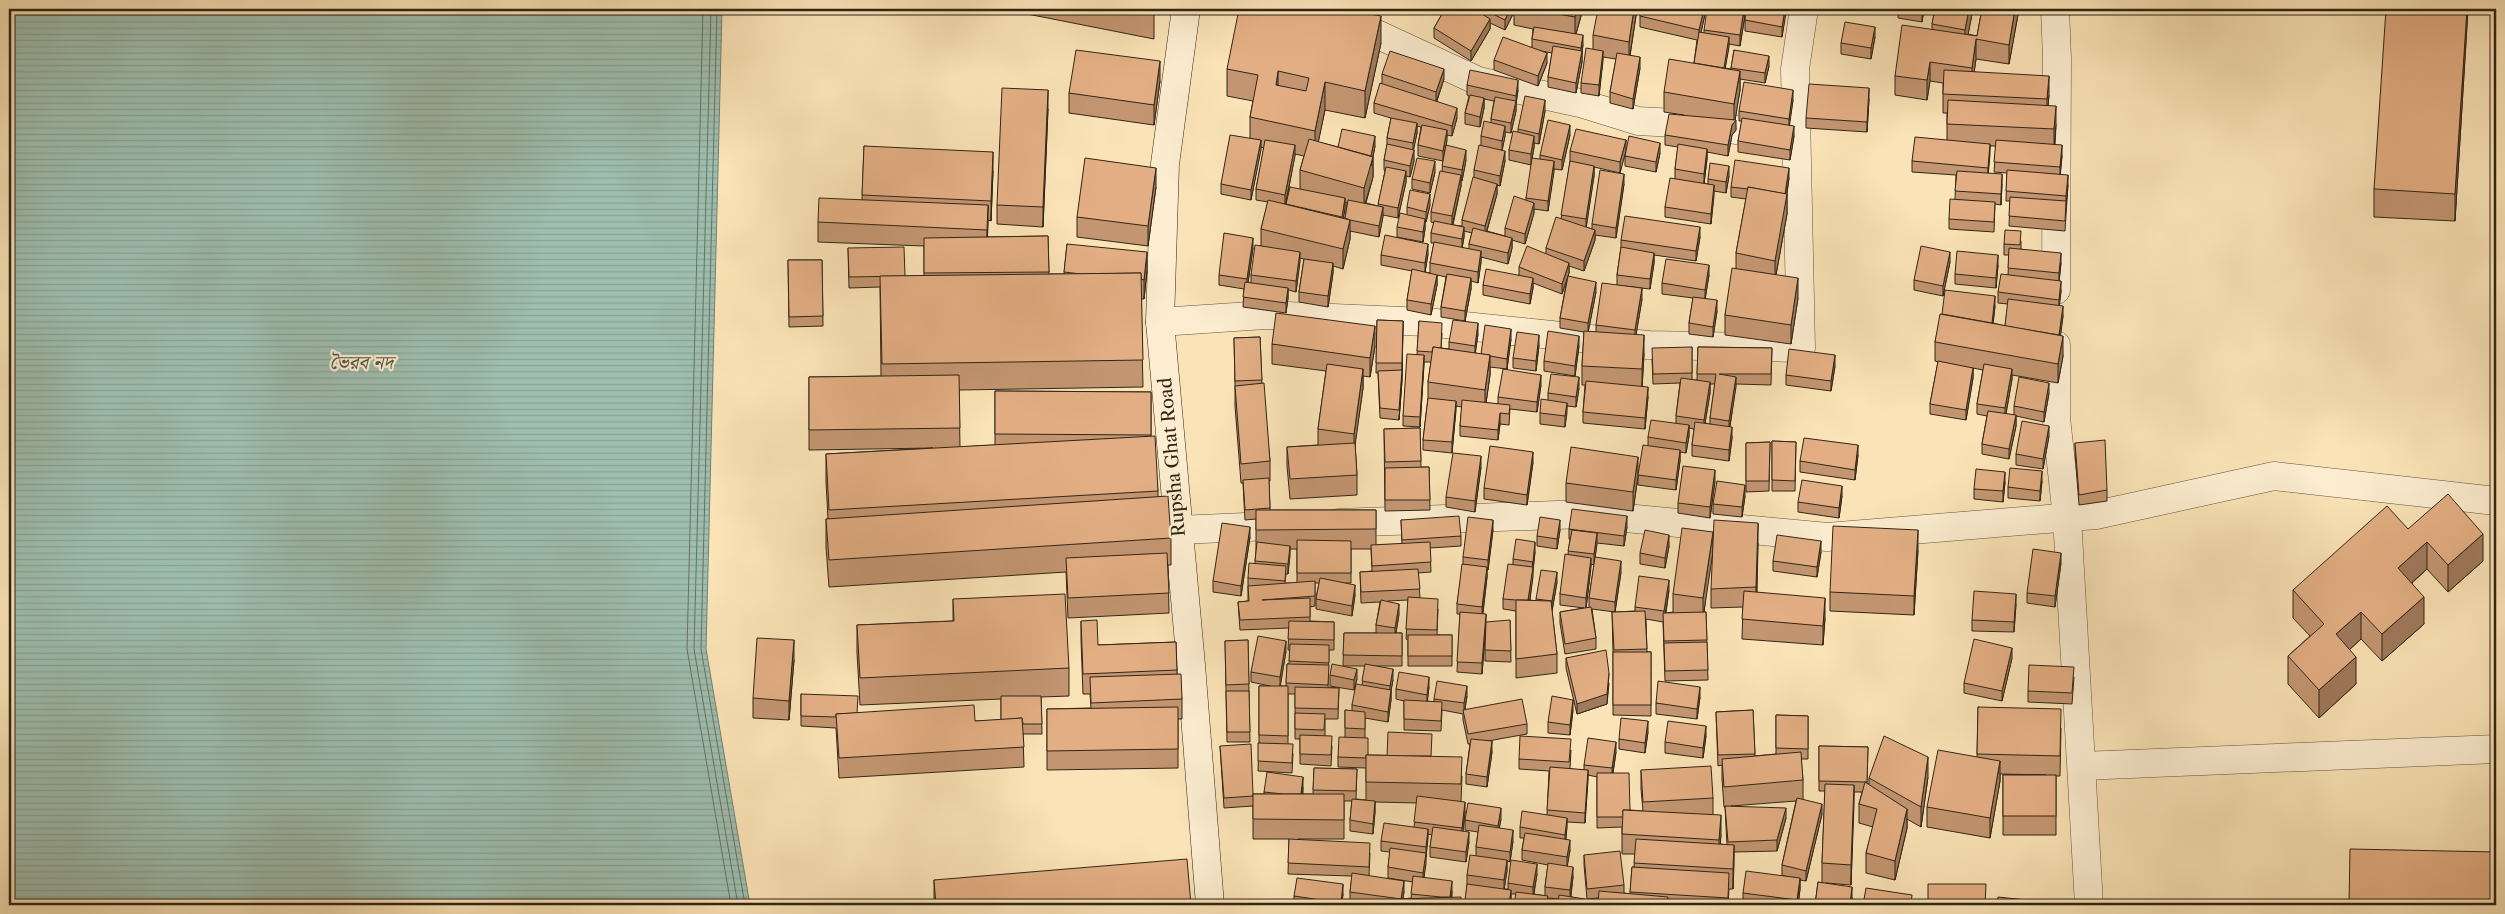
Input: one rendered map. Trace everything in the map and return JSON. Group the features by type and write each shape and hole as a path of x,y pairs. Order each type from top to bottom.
{"street":[{"name":"Rupsha Ghat Road","path":"1186,9 1165,164 1160,322 1210,905"},
{"path":"1282,9 1355,24 1478,82 1580,103 1638,121 1712,125 1736,130"},
{"path":"1160,322 1266,315 1426,322 1648,345 1801,348 1795,69 1804,9"},
{"path":"2055,9 2057,58 2056,418 2067,517 2089,905"},
{"path":"1179,530 1583,514 1827,537 2096,515 2274,476 2496,501"},
{"path":"2082,766 2496,749"}],"water":[{"name":"ভৈরব নদ","path":"9,9 722,9 706,649 750,905 9,905"}],"building":[{"path":"1239,9 1344,9 1381,16 1365,91 1325,82 1315,131 1250,117 1258,75 1227,69","holes":["1278,71 1309,78 1306,91 1276,85"]},
{"path":"1445,9 1474,9 1490,19 1471,51 1434,28"},
{"path":"1483,9 1510,9 1505,20"},
{"path":"1530,9 1578,9 1575,17"},
{"path":"1598,9 1634,9 1629,42 1593,35"},
{"path":"1641,9 1704,9 1699,30 1640,16"},
{"path":"1707,9 1744,9 1740,35 1704,30"},
{"path":"1746,9 1785,9 1782,27 1745,20"},
{"path":"1906,9 1923,9 1922,12"},
{"path":"1935,9 1969,9 1965,30 1932,24"},
{"path":"1982,9 2015,9 2009,45 1976,39 1972,68 1930,62 1927,80 1895,76 1902,25 1977,36"},
{"path":"2386,9 2467,9 2455,194 2374,189"},
{"path":"1845,22 1875,27 1871,48 1841,43"},
{"path":"1534,27 1583,35 1581,48 1532,39"},
{"path":"1699,32 1729,37 1724,68 1694,63"},
{"path":"1503,37 1547,53 1538,76 1494,60"},
{"path":"1553,46 1582,51 1576,83 1548,77"},
{"path":"1586,48 1603,51 1599,85 1581,83"},
{"path":"1076,50 1160,61 1154,105 1069,93"},
{"path":"1734,50 1769,56 1765,73 1731,68"},
{"path":"1390,51 1444,69 1436,92 1382,74"},
{"path":"1617,53 1640,57 1633,99 1610,92"},
{"path":"1669,59 1740,71 1734,104 1664,92"},
{"path":"1470,70 1518,80 1516,96 1467,85"},
{"path":"1944,70 2049,76 2047,99 1943,94"},
{"path":"1744,82 1793,90 1789,119 1739,111"},
{"path":"1380,83 1457,108 1452,126 1374,103"},
{"path":"1809,84 1869,88 1867,122 1806,118"},
{"path":"1002,88 1048,90 1043,207 997,205"},
{"path":"1470,95 1484,98 1480,117 1465,113"},
{"path":"1525,96 1545,100 1539,134 1518,129"},
{"path":"1495,97 1516,101 1511,123 1491,119"},
{"path":"1948,100 2056,106 2054,129 1947,124"},
{"path":"1669,114 1736,120 1732,125 1728,145 1665,135"},
{"path":"1391,118 1417,123 1413,143 1387,138"},
{"path":"1742,118 1794,126 1790,150 1738,141"},
{"path":"1548,120 1570,125 1562,160 1540,155"},
{"path":"1484,121 1505,126 1502,141 1481,136"},
{"path":"1422,125 1447,130 1443,151 1418,145"},
{"path":"1342,129 1375,136 1371,156 1338,147"},
{"path":"1576,129 1626,140 1620,162 1570,151"},
{"path":"1513,131 1534,136 1531,154 1509,150"},
{"path":"1230,135 1261,140 1251,190 1221,184"},
{"path":"1629,136 1660,143 1656,162 1625,156"},
{"path":"1915,137 1990,144 1988,168 1912,161"},
{"path":"1309,139 1373,157 1364,188 1300,170"},
{"path":"1265,140 1295,145 1285,195 1256,189"},
{"path":"1996,140 2062,145 2060,167 1994,162"},
{"path":"1387,144 1414,150 1410,166 1384,160"},
{"path":"1678,144 1707,149 1704,174 1675,169"},
{"path":"1446,145 1466,150 1462,170 1442,166"},
{"path":"1479,145 1505,151 1500,176 1474,170"},
{"path":"864,146 993,152 991,201 862,195"},
{"path":"1085,158 1156,168 1148,226 1077,217"},
{"path":"1417,158 1435,161 1430,183 1412,179"},
{"path":"1532,158 1554,161 1548,201 1526,198"},
{"path":"1735,160 1789,168 1785,194 1748,187 1748,189 1731,187"},
{"path":"1570,161 1594,166 1586,219 1561,215"},
{"path":"1710,163 1729,166 1726,182 1708,179"},
{"path":"1386,167 1406,171 1398,208 1378,204"},
{"path":"1600,170 1624,174 1616,228 1592,224"},
{"path":"2007,170 2068,175 2066,196 2006,191"},
{"path":"1440,171 1461,175 1452,216 1431,212"},
{"path":"1957,171 2002,174 2001,194 1955,191"},
{"path":"1473,177 1497,184 1485,226 1462,220"},
{"path":"1670,178 1714,185 1711,214 1665,207"},
{"path":"1290,187 1345,198 1342,217 1286,204"},
{"path":"1748,187 1787,194 1775,261 1736,253"},
{"path":"1410,190 1430,194 1426,212 1407,207"},
{"path":"1514,196 1534,203 1525,234 1505,228"},
{"path":"2010,197 2066,201 2065,221 2009,216"},
{"path":"819,198 988,205 987,230 818,222"},
{"path":"1950,199 1995,202 1994,222 1949,219"},
{"path":"1268,200 1350,220 1343,249 1261,229"},
{"path":"1348,200 1383,207 1379,226 1345,218"},
{"path":"1400,213 1425,219 1423,232 1397,227"},
{"path":"1625,216 1700,227 1696,251 1621,240"},
{"path":"1556,217 1595,230 1584,261 1546,248"},
{"path":"1434,221 1464,227 1462,239 1431,233"},
{"path":"1473,228 1512,238 1508,253 1469,244"},
{"path":"2005,230 2021,231 2020,245 2004,244"},
{"path":"1224,233 1253,238 1247,279 1219,275"},
{"path":"1385,235 1428,244 1425,263 1381,255"},
{"path":"1048,236 1049,272 924,273 924,238"},
{"path":"1434,242 1481,251 1478,272 1430,263"},
{"path":"1067,244 1147,252 1144,280 1141,279 1141,273 1081,274 1064,272"},
{"path":"1255,245 1300,252 1296,281 1251,275"},
{"path":"1527,246 1569,263 1562,284 1519,267"},
{"path":"1921,246 1950,252 1943,286 1914,280"},
{"path":"904,247 905,276 849,277 848,248"},
{"path":"1621,247 1654,253 1650,279 1617,275"},
{"path":"2009,248 2061,253 2059,273 2008,268"},
{"path":"1957,251 1998,255 1996,278 1955,274"},
{"path":"1304,259 1333,263 1328,296 1299,292"},
{"path":"1666,259 1709,265 1705,290 1662,283"},
{"path":"788,260 822,260 823,316 789,317"},
{"path":"1732,268 1798,278 1791,325 1725,315"},
{"path":"1412,269 1437,275 1431,304 1407,300"},
{"path":"1486,269 1533,278 1530,294 1483,285"},
{"path":"1141,273 1143,360 882,364 880,276"},
{"path":"1447,274 1471,278 1465,311 1441,307"},
{"path":"2001,274 2061,281 2059,300 1998,292"},
{"path":"1568,276 1596,282 1588,323 1560,318"},
{"path":"1245,282 1288,288 1286,303 1243,297"},
{"path":"1602,283 1642,288 1635,330 1596,325"},
{"path":"1945,290 1995,296 1992,323 1942,314"},
{"path":"1693,297 1717,300 1713,327 1689,323"},
{"path":"2008,299 2063,306 2059,335 2005,326"},
{"path":"1276,313 1375,326 1370,358 1272,344"},
{"path":"1940,314 2063,336 2058,364 1935,342"},
{"path":"1377,320 1403,321 1402,363 1376,363"},
{"path":"1453,320 1478,323 1475,346 1449,342"},
{"path":"1419,321 1442,323 1441,348 1433,347 1432,352 1417,351"},
{"path":"1485,325 1511,329 1507,359 1481,354"},
{"path":"1548,331 1579,336 1575,366 1544,361"},
{"path":"1584,331 1644,335 1642,369 1582,366"},
{"path":"1517,332 1539,335 1536,361 1513,358"},
{"path":"1260,337 1262,380 1235,381 1234,338"},
{"path":"1433,347 1490,355 1485,390 1428,382"},
{"path":"1692,347 1692,373 1653,374 1652,348"},
{"path":"1698,347 1772,348 1771,374 1719,374 1736,377 1729,421 1710,418 1716,374 1697,374"},
{"path":"1789,349 1835,355 1831,381 1786,375"},
{"path":"1407,354 1424,355 1420,417 1403,416"},
{"path":"1938,361 1973,368 1966,410 1930,404"},
{"path":"1327,364 1363,369 1354,434 1318,429"},
{"path":"1984,364 2012,369 2005,408 1977,404"},
{"path":"1503,369 1541,375 1537,402 1498,397"},
{"path":"1402,370 1399,410 1380,408 1378,371"},
{"path":"1551,374 1579,377 1576,397 1548,393"},
{"path":"959,375 960,428 809,430 809,377"},
{"path":"2019,377 2049,383 2044,412 2014,406"},
{"path":"1681,378 1710,382 1704,420 1676,416"},
{"path":"1586,381 1648,387 1645,418 1583,412"},
{"path":"1264,383 1270,461 1241,464 1235,386"},
{"path":"995,391 1151,392 1151,435 995,434"},
{"path":"1428,398 1456,401 1452,442 1423,440"},
{"path":"1541,399 1567,403 1565,416 1540,413"},
{"path":"1462,400 1510,405 1509,414 1500,413 1498,430 1460,426"},
{"path":"1988,411 2016,415 2009,449 1982,444"},
{"path":"1651,420 1689,425 1686,443 1648,437"},
{"path":"2022,421 2049,426 2043,459 2016,454"},
{"path":"1695,422 1732,427 1729,450 1692,445"},
{"path":"1420,428 1421,461 1385,462 1384,429"},
{"path":"1155,436 1158,491 829,510 826,454"},
{"path":"1804,438 1858,445 1855,470 1800,461"},
{"path":"2105,440 2107,490 2079,495 2075,443"},
{"path":"1772,441 1796,442 1795,481 1772,480"},
{"path":"1770,442 1769,481 1746,481 1746,443"},
{"path":"1355,443 1357,475 1290,479 1287,447"},
{"path":"1643,445 1680,450 1676,480 1638,475"},
{"path":"1490,446 1533,452 1527,495 1484,488"},
{"path":"1571,447 1638,457 1633,492 1566,483"},
{"path":"1453,453 1481,456 1475,501 1446,497"},
{"path":"1683,466 1715,470 1710,507 1678,503"},
{"path":"1429,467 1430,500 1385,500 1385,468"},
{"path":"2010,468 2042,471 2040,491 2008,487"},
{"path":"1976,469 2005,472 2003,491 1974,489"},
{"path":"1269,478 1270,508 1245,510 1243,480"},
{"path":"1802,480 1842,486 1839,508 1798,502"},
{"path":"1717,481 1745,485 1742,507 1713,504"},
{"path":"2448,494 2483,534 2448,565 2427,542 2398,568 2424,597 2382,634 2361,612 2336,634 2356,657 2319,690 2288,656 2324,624 2293,590 2387,506 2408,529"},
{"path":"1168,496 1171,538 829,560 826,519"},
{"path":"1572,509 1627,516 1624,536 1569,529"},
{"path":"1256,510 1376,510 1376,529 1256,530"},
{"path":"1459,516 1461,536 1402,540 1401,520"},
{"path":"1468,517 1493,520 1488,560 1463,557"},
{"path":"1540,517 1560,520 1557,539 1537,536"},
{"path":"1714,520 1758,523 1756,587 1711,589"},
{"path":"1222,523 1250,527 1241,586 1213,581"},
{"path":"1833,526 1918,530 1914,596 1830,592"},
{"path":"1682,528 1713,532 1703,598 1673,594"},
{"path":"1572,530 1597,533 1594,554 1568,551"},
{"path":"1645,530 1669,535 1665,558 1640,553"},
{"path":"1777,535 1821,541 1817,567 1773,561"},
{"path":"1516,539 1535,542 1533,562 1513,559"},
{"path":"1297,540 1351,541 1351,573 1297,573"},
{"path":"1257,542 1290,546 1288,564 1255,561"},
{"path":"1430,542 1431,562 1372,566 1371,545"},
{"path":"2033,549 2061,553 2055,596 2027,593"},
{"path":"1167,553 1169,593 1068,598 1066,558"},
{"path":"1565,554 1591,558 1586,598 1560,594"},
{"path":"1595,557 1621,561 1615,602 1589,598"},
{"path":"1249,563 1286,566 1285,581 1248,578"},
{"path":"1462,564 1487,567 1482,607 1457,604"},
{"path":"1508,564 1533,567 1528,600 1503,599"},
{"path":"1418,569 1420,589 1361,592 1360,572"},
{"path":"1541,570 1557,572 1552,601 1536,599"},
{"path":"1639,576 1669,580 1664,611 1635,607"},
{"path":"1320,578 1355,585 1352,606 1316,599"},
{"path":"1315,581 1315,596 1262,600 1310,598 1310,617 1240,620 1238,602 1249,601 1248,586"},
{"path":"1744,591 1825,598 1823,626 1742,619"},
{"path":"1974,591 2016,594 2014,622 1972,620"},
{"path":"1065,594 1069,668 860,678 857,625 954,621 953,599"},
{"path":"1408,597 1438,599 1437,630 1406,629"},
{"path":"1381,600 1399,604 1395,628 1376,625"},
{"path":"1516,600 1551,601 1557,654 1516,659"},
{"path":"1591,607 1596,638 1565,644 1560,612"},
{"path":"1645,611 1647,649 1614,650 1612,612"},
{"path":"1460,612 1486,614 1482,663 1457,662"},
{"path":"1706,612 1707,640 1664,641 1663,613"},
{"path":"1097,620 1098,645 1176,642 1177,670 1083,674 1081,621"},
{"path":"1510,620 1511,651 1485,650 1486,622"},
{"path":"1289,621 1334,622 1334,640 1288,639"},
{"path":"1344,633 1402,633 1402,656 1343,655"},
{"path":"1408,635 1452,635 1452,656 1408,656"},
{"path":"1258,636 1286,641 1280,677 1251,672"},
{"path":"757,638 794,640 789,701 753,698"},
{"path":"1974,639 2012,648 2002,691 1964,683"},
{"path":"1248,640 1249,684 1226,685 1225,641"},
{"path":"1707,642 1708,670 1665,671 1664,643"},
{"path":"1290,644 1329,645 1329,663 1289,661"},
{"path":"1606,650 1609,673 1607,694 1577,704 1566,658"},
{"path":"1613,652 1651,652 1651,705 1613,705"},
{"path":"1287,664 1329,665 1328,685 1286,683"},
{"path":"1332,664 1357,669 1354,680 1330,675"},
{"path":"1365,664 1393,669 1390,686 1362,681"},
{"path":"2029,665 2074,667 2072,693 2028,691"},
{"path":"1399,672 1429,677 1427,695 1396,689"},
{"path":"1181,674 1182,699 1091,703 1090,677"},
{"path":"1437,681 1467,686 1464,703 1434,699"},
{"path":"1658,681 1700,687 1697,709 1656,703"},
{"path":"1356,684 1391,690 1388,712 1352,705"},
{"path":"1259,686 1288,686 1288,736 1259,735"},
{"path":"1295,687 1339,688 1338,709 1295,708"},
{"path":"1226,691 1249,691 1250,732 1227,732"},
{"path":"801,694 858,696 857,713 836,714 836,717 801,716"},
{"path":"1001,696 1041,696 1042,724 1023,724 1022,718 1001,720"},
{"path":"1552,696 1573,700 1570,725 1548,722"},
{"path":"1522,699 1527,724 1468,734 1463,710"},
{"path":"1404,700 1442,702 1441,721 1404,719"},
{"path":"974,705 975,721 1022,718 1024,747 839,758 836,714"},
{"path":"1178,707 1178,749 1047,751 1047,709"},
{"path":"1978,707 2061,709 2060,756 1977,754"},
{"path":"1345,710 1365,712 1365,729 1345,728"},
{"path":"1753,710 1755,754 1718,755 1716,712"},
{"path":"1295,713 1325,714 1324,730 1295,729"},
{"path":"1776,715 1808,716 1808,749 1776,748"},
{"path":"1621,718 1648,721 1645,743 1619,739"},
{"path":"1668,721 1706,726 1703,748 1665,742"},
{"path":"1388,732 1432,734 1431,756 1387,756"},
{"path":"1300,735 1332,736 1331,755 1300,754"},
{"path":"1520,736 1571,739 1569,762 1519,759"},
{"path":"1884,736 1928,757 1921,807 1869,778"},
{"path":"1339,737 1368,738 1368,755 1366,755 1366,758 1338,757"},
{"path":"1588,738 1616,742 1612,768 1584,765"},
{"path":"1471,739 1492,741 1487,777 1466,774"},
{"path":"1258,743 1293,744 1292,763 1258,761"},
{"path":"1251,744 1253,796 1224,798 1220,746"},
{"path":"1819,746 1868,747 1867,782 1819,781"},
{"path":"1938,750 2000,761 1990,818 1927,807"},
{"path":"1801,752 1803,780 1724,787 1722,759"},
{"path":"1366,755 1462,757 1461,784 1366,782"},
{"path":"1711,766 1713,798 1643,802 1641,770"},
{"path":"1550,767 1588,770 1585,813 1547,810"},
{"path":"1314,768 1357,769 1356,791 1313,790"},
{"path":"1267,772 1303,777 1301,794 1264,792"},
{"path":"1597,773 1629,773 1630,810 1623,810 1623,817 1597,817"},
{"path":"2003,775 2056,775 2056,816 2003,816"},
{"path":"1865,782 1907,809 1895,861 1866,853 1877,809 1859,804"},
{"path":"1825,784 1854,785 1851,865 1822,863"},
{"path":"1253,794 1344,794 1344,820 1253,819"},
{"path":"1417,796 1465,802 1462,828 1414,822"},
{"path":"1797,798 1822,804 1806,871 1782,865"},
{"path":"1352,799 1375,801 1373,824 1350,820"},
{"path":"1468,803 1501,808 1498,826 1465,820"},
{"path":"1725,806 1786,808 1777,840 1728,842"},
{"path":"1623,810 1721,815 1719,840 1622,834"},
{"path":"1522,811 1567,818 1565,835 1520,827"},
{"path":"1384,823 1428,829 1426,847 1381,841"},
{"path":"1479,825 1513,830 1510,852 1476,847"},
{"path":"1433,827 1469,832 1466,852 1430,847"},
{"path":"1525,833 1570,840 1567,857 1522,850"},
{"path":"1289,839 1370,843 1369,867 1288,863"},
{"path":"1636,839 1734,845 1733,869 1634,863"},
{"path":"1390,848 1426,853 1423,873 1388,867"},
{"path":"2350,849 2496,852 2496,905 2349,905"},
{"path":"1620,851 1624,885 1587,889 1584,855"},
{"path":"1470,855 1507,860 1504,880 1467,875"},
{"path":"1187,859 1191,905 936,905 934,880"},
{"path":"1511,860 1537,864 1533,887 1508,883"},
{"path":"1548,863 1573,867 1570,890 1545,887"},
{"path":"1632,867 1729,873 1728,898 1630,892"},
{"path":"1746,871 1800,878 1797,900 1743,893"},
{"path":"1352,873 1404,881 1401,899 1350,892"},
{"path":"1413,876 1452,881 1450,897 1411,894"},
{"path":"1297,878 1343,884 1341,903 1294,896"},
{"path":"1818,882 1852,887 1850,905 1815,905"},
{"path":"1467,884 1511,890 1509,905 1465,900"},
{"path":"1928,884 1986,884 1985,905 1928,905"},
{"path":"1866,888 1912,895 1911,905 1863,905"},
{"path":"1599,891 1668,897 1667,905 1598,905"},
{"path":"1516,892 1548,896 1546,905 1514,905"},
{"path":"1559,895 1585,899 1584,905 1558,905"},
{"path":"1461,897 1461,905 1341,905 1341,901"},
{"path":"1998,897 2027,900 2026,905 1997,905"},
{"path":"1296,901 1329,905 1296,905"}]}
